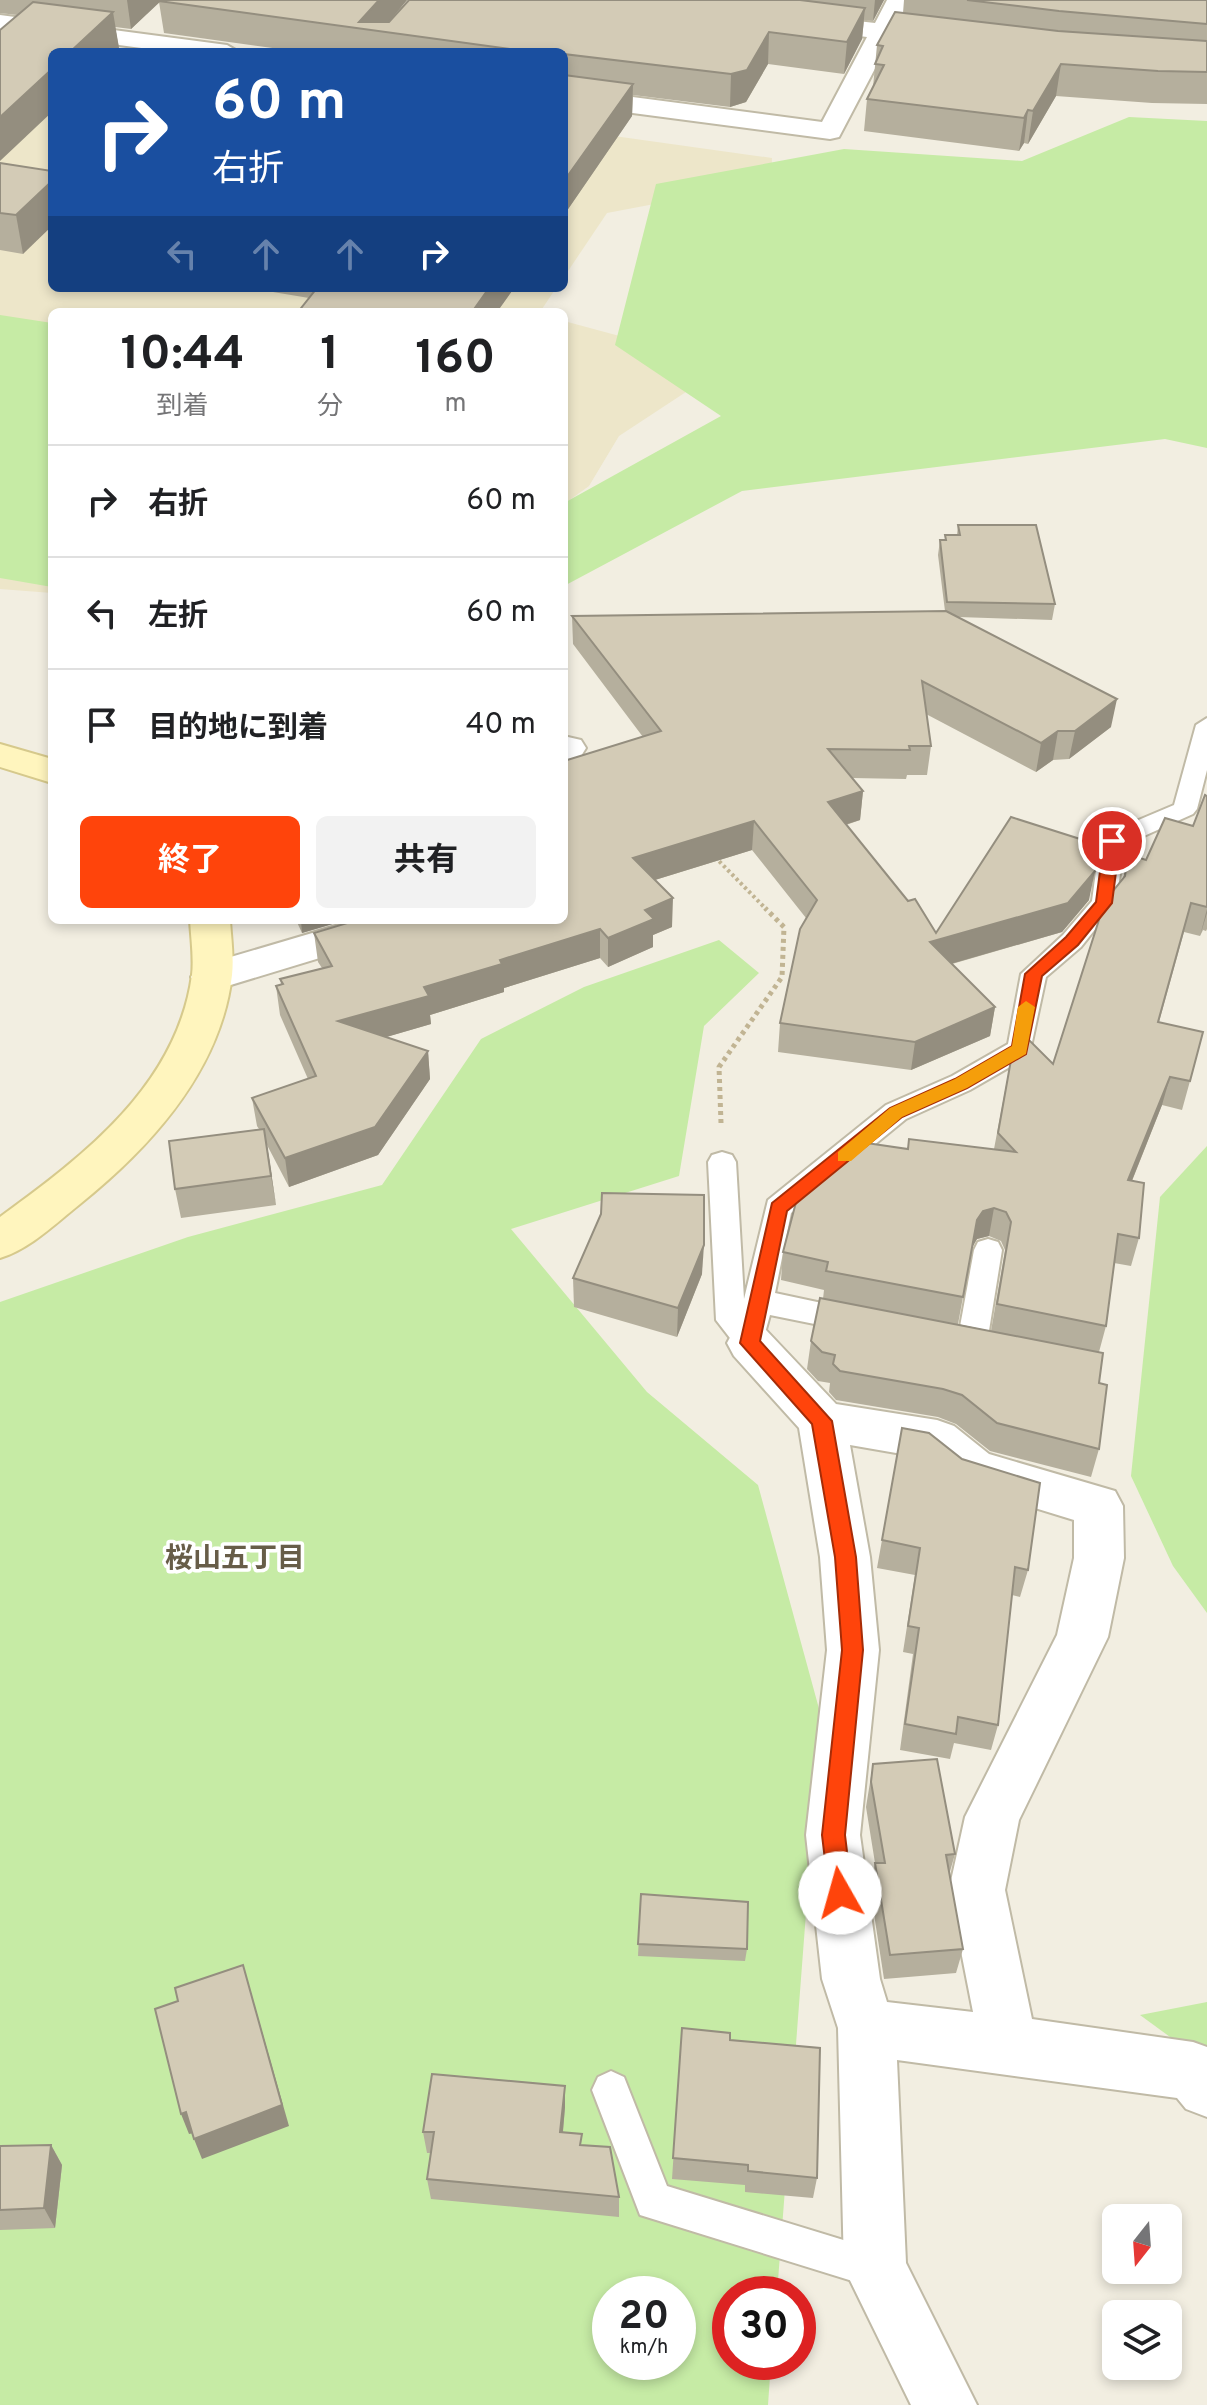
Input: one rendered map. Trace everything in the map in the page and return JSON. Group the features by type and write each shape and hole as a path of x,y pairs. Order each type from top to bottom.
{"street":[{"path":"568,97 830,131 899,0"},
{"path":"779,19 966,42"},
{"path":"138,40 159,20"},
{"path":"0,22 197,48"},
{"path":"0,755 48,770"},
{"path":"0,1241 71,1189 136,1130 181,1070 210,994 210,924"},
{"path":"211,977 388,924"},
{"path":"754,1322 822,1421 845,1557 853,1650 833,1835 851,1979 867,2028 875,2268 945,2405"},
{"path":"822,1421 937,1440 974,1470 1098,1506 1099,1558 1082,1637 992,1817 977,1890 1008,2045"},
{"path":"867,2028 1193,2071 1207,2088"}],"lane":[{"path":"754,1322 778,1208 896,1112 961,1083 1020,1049 1034,974 1072,941 1104,903 1112,841 1185,809 1207,725"},
{"path":"722,1162 731,1320 880,1325"},
{"path":"941,1337 986,1345 988,1250"},
{"path":"611,2090 654,2201 875,2268"}],"path":[{"path":"708,850 784,927 782,977 719,1067 722,1162"}],"shaded area":[{"path":"0,51 48,57 48,292 553,292 543,308 48,308 48,593 0,589"},
{"path":"568,130 772,158 771,182 607,213 568,271"},
{"path":"568,322 727,365 619,436 589,486 568,501"}],"green space":[{"path":"1129,117 1207,121 1207,448 1165,439 742,491 568,584 568,501 721,416 615,345 656,184 844,149 1022,161"},
{"path":"0,315 48,322 48,586 0,578"},
{"path":"719,940 759,973 704,1026 679,1176 511,1229 647,1392 758,1485 821,1716 778,2276 712,2276 712,2380 770,2380 768,2405 0,2405 0,1302 188,1237 382,1185 481,1039 584,987"},
{"path":"1207,1146 1207,1613 1173,1566 1131,1476 1160,1197"},
{"path":"1207,2002 1207,2064 1140,2015"}],"building":[{"path":"379,0 359,22 389,22 409,0 800,0 865,8 847,42 769,32 747,70 731,74 568,54 568,48 503,48 159,1"},
{"path":"967,0 1207,0 1207,24 1059,11"},
{"path":"33,2 113,12 74,48 48,48 48,73 0,117 0,30"},
{"path":"895,12 1058,31 1207,41 1207,72 1061,64 1033,111 1028,110 1024,118 867,99 884,65 875,64 883,46 877,45"},
{"path":"568,76 633,84 568,175"},
{"path":"0,163 48,170 48,185 16,215 0,213"},
{"path":"314,292 486,292 475,308 301,308"},
{"path":"958,525 1036,525 1055,604 947,602 940,540 946,540 945,535 960,535"},
{"path":"946,611 1117,699 1075,731 1058,731 1041,743 922,681 931,746 909,746 910,750 828,749 863,791 828,802 908,901 915,899 936,933 1011,817 1099,845 1095,871 1068,903 930,942 995,1007 915,1042 780,1023 800,929 817,900 754,821 633,858 673,898 645,910 654,919 608,938 600,929 500,960 502,964 424,987 429,996 338,1021 428,1051 375,1127 285,1158 252,1098 316,1076 276,986 283,984 280,979 332,966 314,933 344,924 568,924 568,760 661,731 572,616"},
{"path":"1205,795 1207,907 1191,903 1158,1022 1203,1032 1190,1081 1170,1077 1128,1180 1144,1183 1139,1238 1118,1234 1106,1326 997,1304 1011,1222 1006,1212 994,1208 983,1211 977,1220 963,1297 826,1271 828,1262 783,1252 801,1183 853,1141 908,1149 909,1139 1016,1152 998,1133 1014,1043 1025,1036 1053,1064 1105,901 1125,876 1128,854 1146,860 1165,818 1193,826"},
{"path":"264,1129 271,1176 175,1189 169,1141"},
{"path":"602,1193 704,1195 704,1245 678,1308 573,1278 601,1214"},
{"path":"820,1298 1103,1353 1099,1383 1107,1385 1099,1449 997,1423 962,1395 943,1389 840,1371 833,1364 835,1355 822,1352 811,1341"},
{"path":"902,1428 929,1433 962,1459 1040,1483 1028,1570 1015,1567 998,1725 958,1717 956,1734 905,1724 919,1628 908,1626 920,1548 882,1540"},
{"path":"937,1759 955,1854 946,1855 963,1949 890,1955 875,1863 885,1863 871,1782 873,1764"},
{"path":"641,1894 748,1902 747,1949 638,1944"},
{"path":"243,1965 282,2105 194,2139 186,2112 181,2114 155,2009 178,2001 175,1988"},
{"path":"682,2028 730,2033 730,2040 820,2048 817,2178 748,2171 748,2165 673,2158"},
{"path":"432,2074 565,2086 560,2132 582,2134 580,2145 610,2147 619,2197 427,2179 434,2132 423,2132"},
{"path":"51,2145 44,2208 0,2210 0,2146"}],"slow traffic":[{"path":"844,1156 896,1112 961,1083 1020,1049 1026,1007"}],"district":[{"name":"桜山五丁目","path":"235,1560"}],"route":[{"path":"840,1893 833,1835 853,1650 845,1557 822,1421 750,1346 778,1208 896,1112 961,1083 1020,1049 1034,974 1072,941 1104,903 1112,841"}]}
